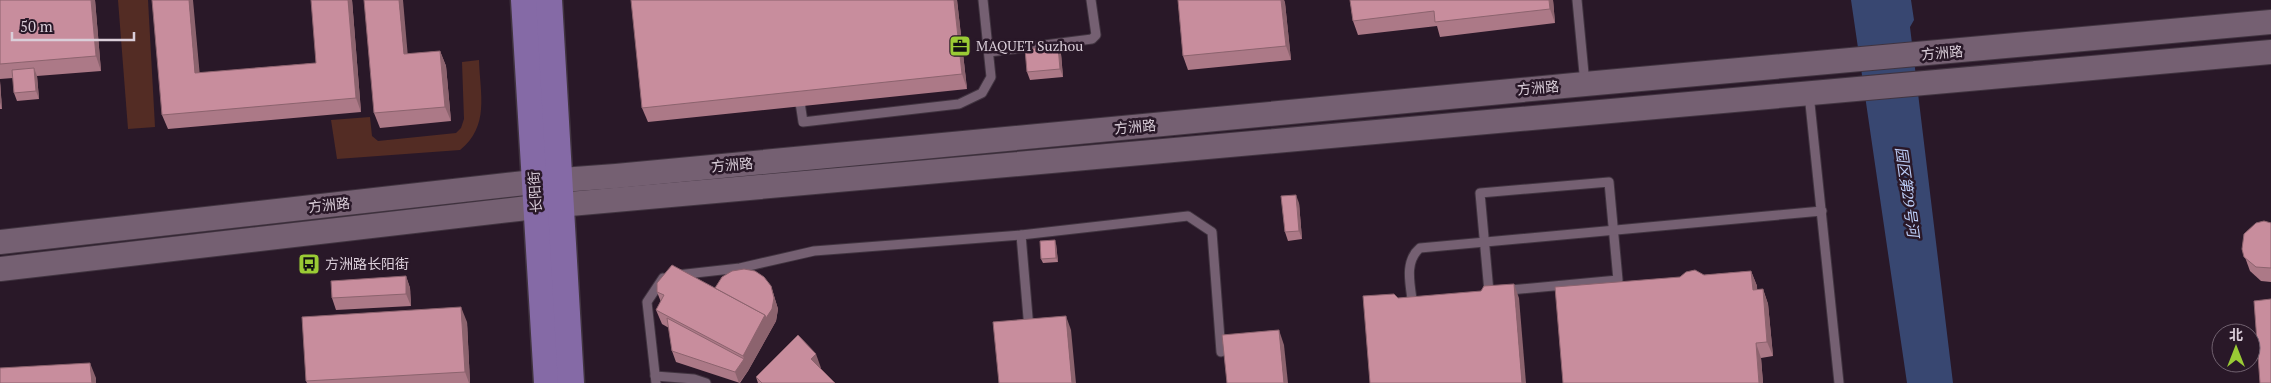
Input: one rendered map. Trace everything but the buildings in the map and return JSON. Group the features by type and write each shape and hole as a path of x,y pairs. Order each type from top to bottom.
{"main road":[{"name":"长阳街","path":"524,0 570,383"},
{"name":"长阳街","path":"547,383 549,0"},
{"name":"方洲路","path":"0,269 547,194 1586,84 2271,22"},
{"name":"方洲路","path":"0,242 547,194 1857,88 2271,52"}],"lane":[{"path":"798,83 803,122 959,104 982,93 991,77 984,0"},
{"path":"1577,0 1586,84"},
{"path":"989,52 1092,39 1096,34 1094,1"},
{"path":"1809,91 1839,383"},
{"path":"1609,182 1618,280 1490,292 1485,242 1480,193 1609,182"},
{"path":"1414,317 1409,269 1413,254 1420,248 1822,211"},
{"path":"706,383 694,379 655,379 647,302 665,276 740,268 814,251 1021,235 1188,216 1212,232 1221,352"},
{"path":"1021,235 1030,333"}],"shaded area":[{"path":"118,0 148,0 155,127 128,129"},
{"path":"479,60 481,109 479,120 476,131 460,150 337,159 331,120 370,117 372,136 378,141 456,133 461,128 464,119 462,62"}],"water":[{"name":"园区第29号河","path":"1851,0 1911,0 1914,20 1910,27 1953,383 1907,383"}],"place":[{"name":"MAQUET Suzhou","path":"960,46"},
{"name":"方洲路长阳街","path":"309,264"}]}
